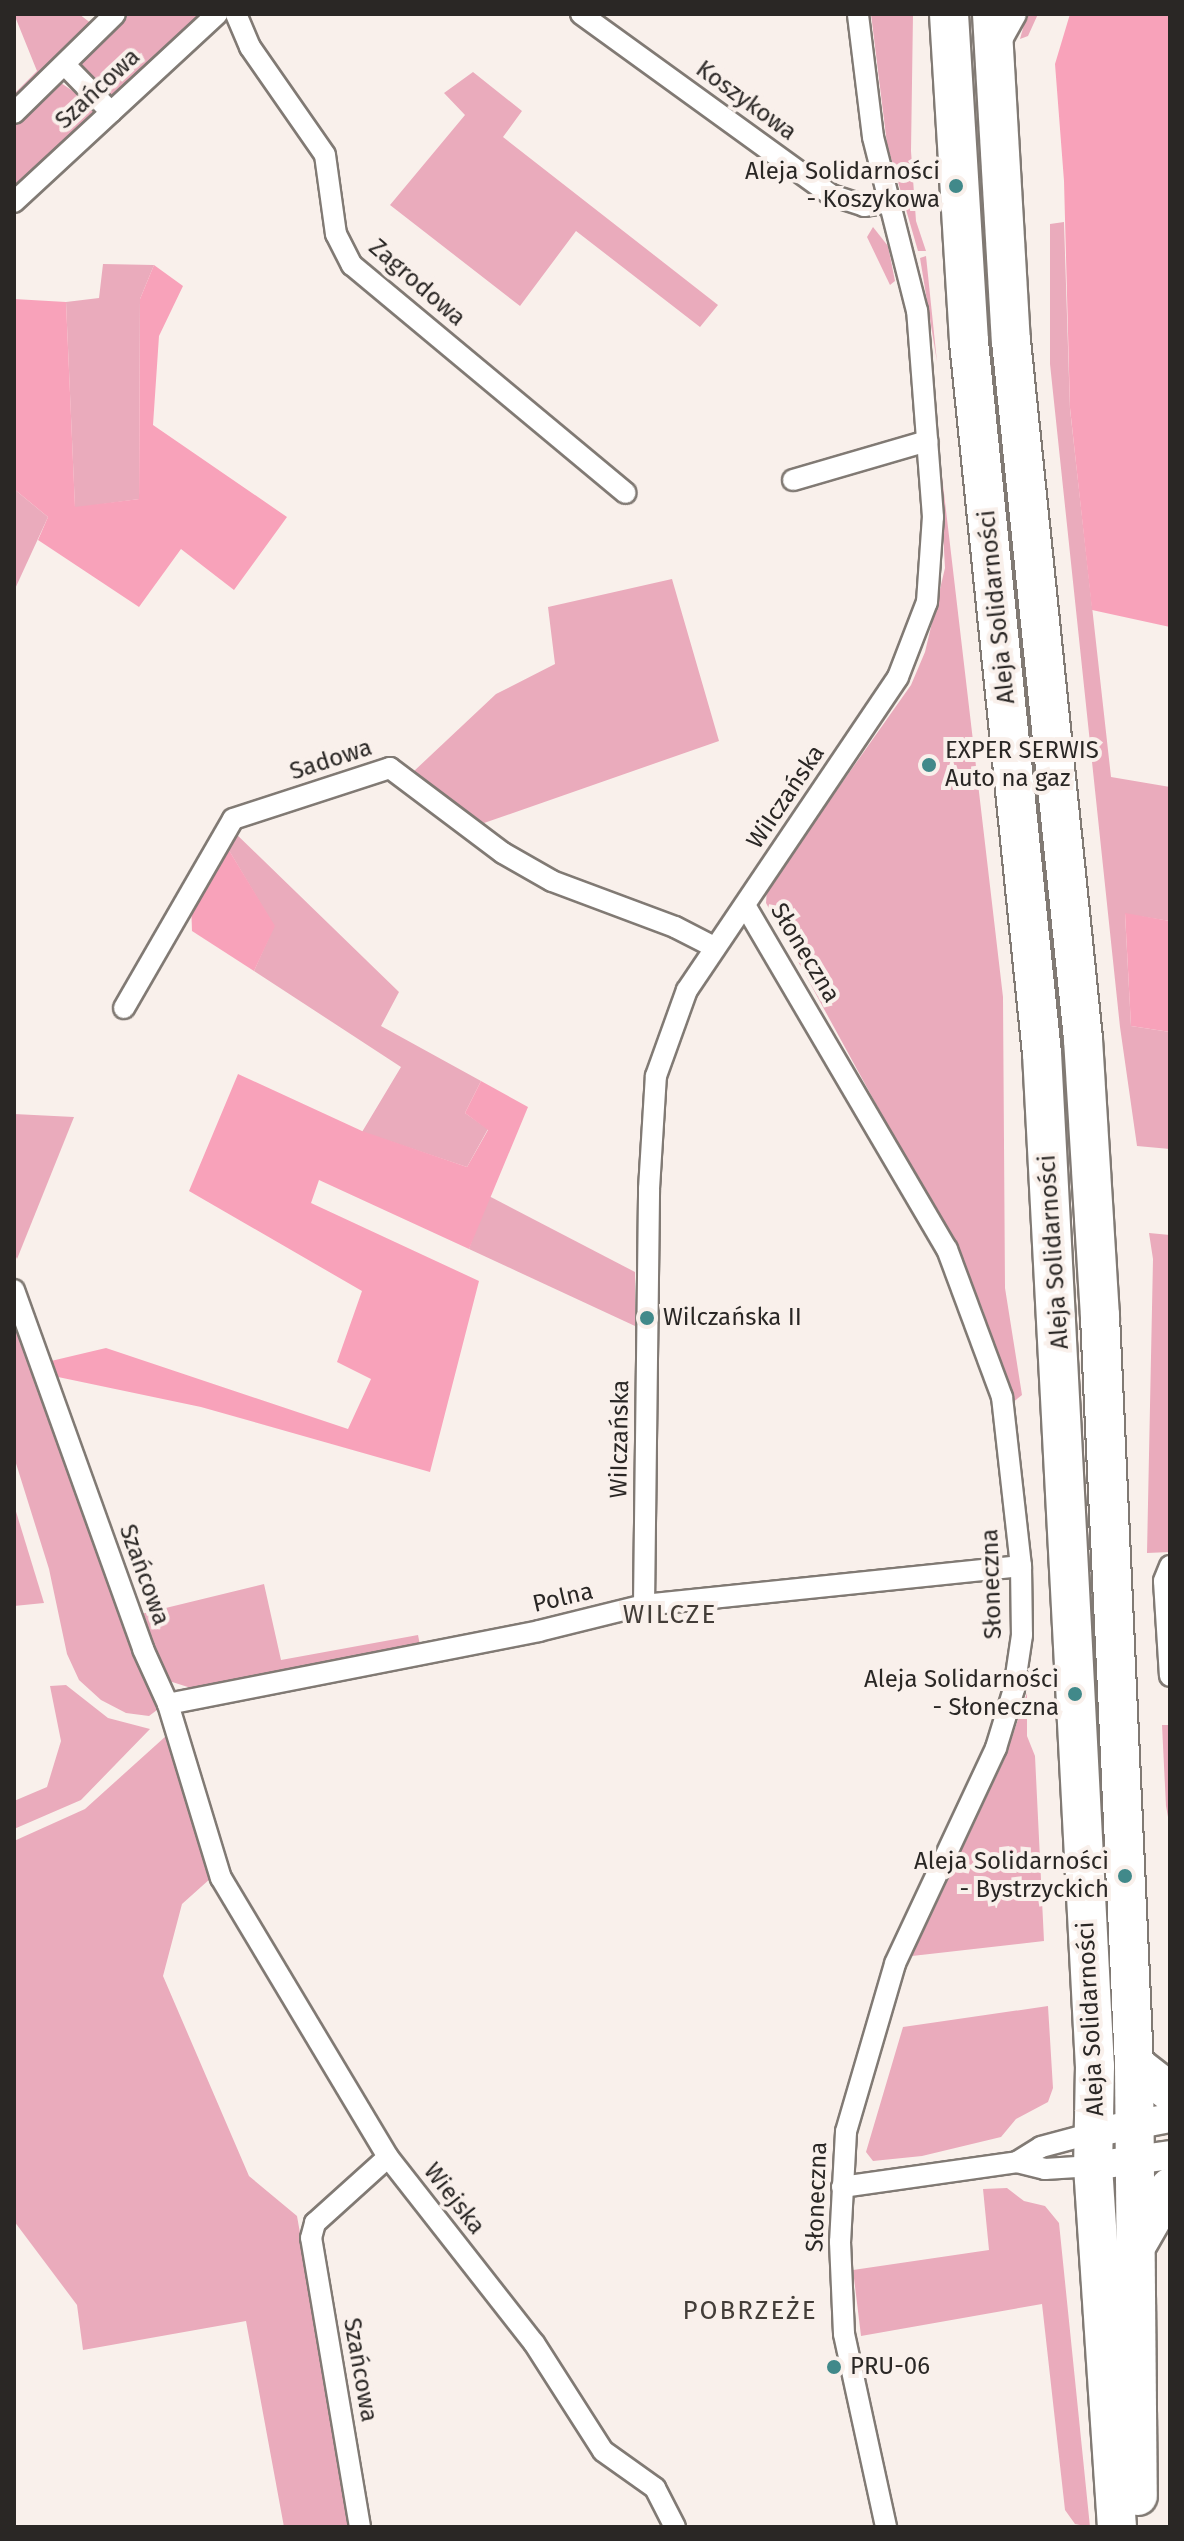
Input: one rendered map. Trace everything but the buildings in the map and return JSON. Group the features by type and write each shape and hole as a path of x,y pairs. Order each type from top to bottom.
{"highway":[{"name":"Aleja Solidarności","path":"949,14 968,326 1042,1053 1095,2149 1127,2510"},
{"name":"Aleja Solidarności","path":"992,14 1011,341 1083,1039 1134,2064 1152,2140 1139,2241 1127,2510"},
{"path":"1134,2064 1170,2092"},
{"path":"1139,2241 1170,2187"}],"street":[{"name":"Szańcowa","path":"14,113 115,14"},
{"name":"Szańcowa","path":"14,202 217,14"},
{"name":"Zagrodowa","path":"236,14 250,47 325,155 336,234 352,265 626,493"},
{"name":"Koszykowa","path":"581,14 831,195 864,206 889,202"},
{"name":"WiIczańska","path":"644,1605 651,1122 668,1035 712,946 746,907 898,677 915,642 927,602 931,557 927,441 917,311 866,103 858,14"},
{"path":"996,52 1016,14"},
{"path":"65,65 111,112"},
{"path":"793,480 927,441"},
{"name":"Sadowa","path":"124,1008 233,819 390,768 503,853 552,881 675,927 712,946"},
{"name":"Słoneczna","path":"746,907 947,1249 1002,1397 1021,1566 1022,1635 1014,1689 996,1748 876,2016 846,2132 842,2187 844,2334 886,2527"},
{"name":"Szańcowa","path":"14,1290 143,1649 168,1704 221,1878"},
{"name":"Polna","path":"168,1704 644,1605 1021,1566"},
{"path":"1170,1566 1164,1581 1170,1676"},
{"name":"Wiejska","path":"221,1878 388,2157 534,2343 603,2451 655,2488 675,2527"},
{"path":"1017,2162 1041,2147 1095,2149 1152,2140"},
{"path":"842,2187 1017,2162 1045,2169 1095,2149"},
{"name":"Szańcowa","path":"360,2527 311,2238 315,2223 388,2157"}],"shaded area":[{"path":"14,14 79,14 92,24 14,102 14,94 37,71"},
{"path":"122,14 204,14 115,94 105,95 80,74 81,62"},
{"path":"871,14 913,14 911,151 916,221 926,251 918,251 887,144"},
{"path":"1027,14 1038,14 1028,36 1020,39"},
{"path":"1070,14 1170,14 1170,627 1092,610 1070,408 1064,181 1055,64"},
{"path":"473,72 522,111 503,137 718,305 700,327 576,231 520,306 390,205 465,115 444,93"},
{"path":"58,81 101,110 14,193 14,117"},
{"path":"1064,222 1070,409 1111,777 1170,787 1170,921 1125,914 1131,1026 1170,1032 1170,1149 1137,1146 1120,1027 1050,364 1050,224"},
{"path":"873,227 888,246 895,281 890,285 867,237"},
{"path":"926,256 937,362 920,258"},
{"path":"103,264 154,265 140,299 139,499 75,508 66,302 99,298"},
{"path":"154,265 183,286 159,336 153,425 287,517 234,590 181,549 139,607 38,540 48,517 14,489 14,299 66,302 75,507 139,499 140,299"},
{"path":"938,442 1003,997 1005,1288 1022,1395 1012,1403 983,1310 957,1252 766,903 767,889 911,685 925,652 945,568"},
{"path":"14,489 48,517 14,591"},
{"path":"672,579 719,741 484,823 413,772 496,694 555,664 548,607"},
{"path":"232,830 399,992 381,1026 481,1081 465,1113 488,1129 467,1167 362,1132 401,1067 254,971 274,926 224,842"},
{"path":"224,842 275,926 254,971 192,931 191,902"},
{"path":"1125,913 1170,921 1170,1032 1131,1026"},
{"path":"238,1074 362,1131 467,1167 488,1130 465,1113 481,1081 528,1107 469,1249 319,1180 311,1203 479,1281 430,1472 201,1407 58,1377 51,1361 106,1348 348,1429 371,1379 337,1362 362,1291 189,1191"},
{"path":"14,1114 74,1117 17,1259 14,1252"},
{"path":"487,1195 635,1272 635,1326 469,1249"},
{"path":"1149,1233 1170,1235 1170,1552 1147,1553 1153,1259"},
{"path":"14,1302 157,1700 157,1710 149,1716 126,1713 101,1700 79,1680 67,1654 49,1569 14,1457"},
{"path":"14,1505 44,1603 14,1606"},
{"path":"264,1584 281,1660 418,1635 420,1645 191,1688 166,1680 141,1614"},
{"path":"66,1685 108,1718 150,1729 81,1800 14,1829 14,1801 47,1787 61,1741 50,1686"},
{"path":"1027,1693 1027,1736 1035,1756 1044,1941 912,1956 1005,1758"},
{"path":"1162,1725 1170,1725 1170,1828 1166,1806"},
{"path":"166,1736 211,1878 182,1904 163,1976 249,2176 297,2216 352,2527 284,2527 246,2321 83,2350 77,2305 14,2221 14,1841 85,1809"},
{"path":"1048,2006 1053,2088 1048,2102 1016,2119 1001,2137 922,2156 873,2161 866,2152 903,2027"},
{"path":"1007,2188 1024,2201 1045,2206 1059,2223 1090,2527 1075,2524 1065,2510 1042,2304 861,2336 853,2270 989,2250 983,2189"}],"place":[{"name":"Aleja Solidarności - Koszykowa","path":"956,186"},
{"name":"EXPER SERWIS Auto na gaz","path":"929,765"},
{"name":"Wilczańska II","path":"647,1318"},
{"name":"Aleja Solidarności - Słoneczna","path":"1075,1694"},
{"name":"Aleja Solidarności - Bystrzyckich","path":"1125,1876"},
{"name":"PRU-06","path":"834,2367"}],"district":[{"name":"WILCZE","path":"670,1615"},
{"name":"POBRZEŻE","path":"750,2311"}]}
